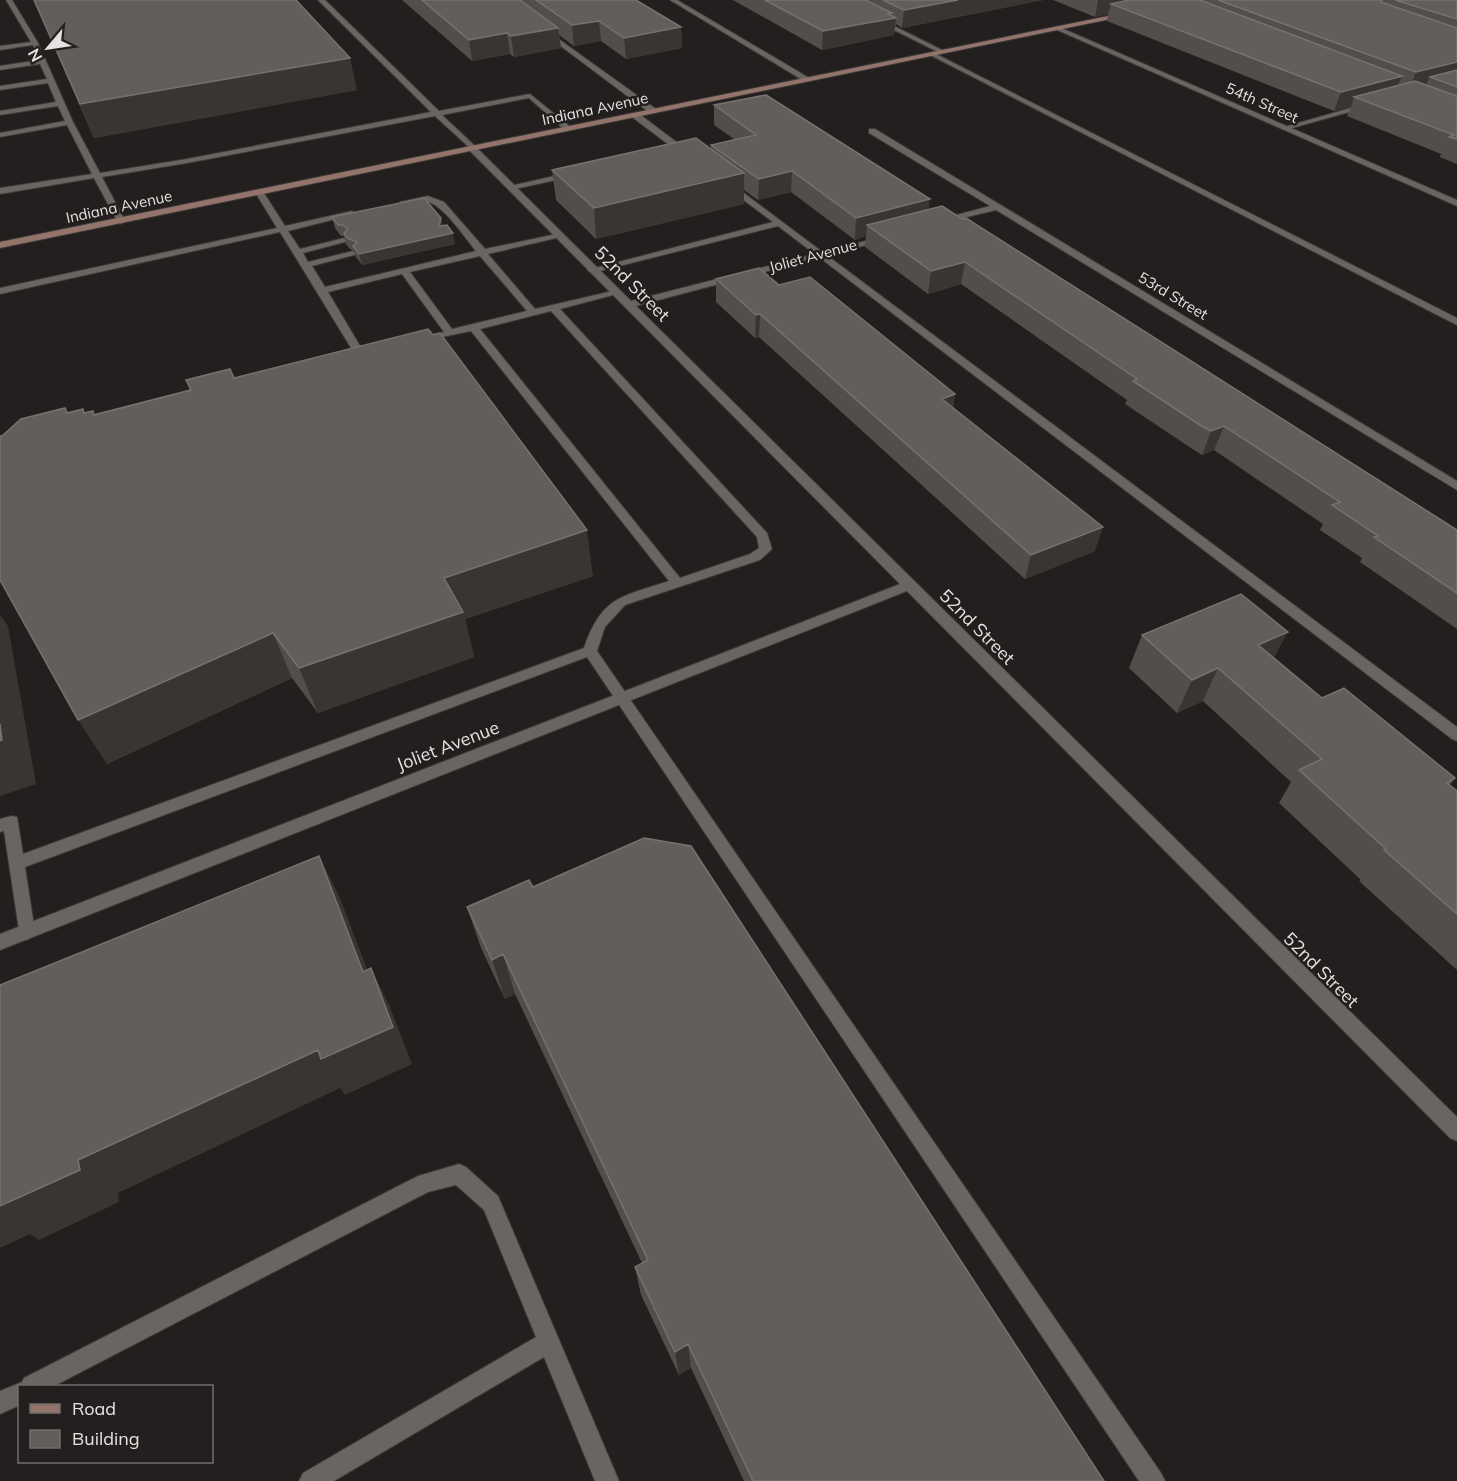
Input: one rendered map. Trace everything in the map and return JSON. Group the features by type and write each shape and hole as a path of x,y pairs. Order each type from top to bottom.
{"main road":[{"name":"Indiana Avenue","path":"0,246 1138,12"}],"street":[{"path":"9,0 35,43 69,122 121,221"},
{"name":"52nd Street","path":"321,0 1457,1131"},
{"path":"673,0 807,79"},
{"path":"869,16 942,52"},
{"path":"540,28 653,111"},
{"name":"54th Street","path":"1057,28 1457,203"},
{"path":"0,48 35,43"},
{"path":"932,54 1457,321"},
{"path":"0,68 43,61"},
{"path":"0,88 51,80"},
{"path":"0,191 97,176 530,96 569,129"},
{"path":"0,113 61,103"},
{"path":"1286,128 1374,104"},
{"path":"635,115 675,151 699,163"},
{"path":"0,135 69,122"},
{"name":"53rd Street","path":"872,131 1457,486"},
{"path":"510,187 579,172"},
{"path":"717,176 1457,735"},
{"path":"259,192 361,356"},
{"path":"393,205 428,199 441,204 448,218 458,230 532,312"},
{"path":"932,225 998,207"},
{"path":"0,291 360,212"},
{"path":"592,270 780,223"},
{"name":"Joliet Avenue","path":"627,305 899,233"},
{"path":"322,290 558,235"},
{"path":"297,252 344,241"},
{"path":"306,265 354,254"},
{"path":"404,271 450,333"},
{"path":"406,344 614,292"},
{"path":"553,307 763,536 766,549 755,557 620,602 599,625 590,651"},
{"path":"473,327 677,582"},
{"name":"Joliet Avenue","path":"0,942 909,585"},
{"path":"590,651 1153,1481"},
{"path":"17,863 590,651"},
{"path":"0,826 11,822 26,932"},
{"path":"34,1385 425,1183 459,1174 491,1203 608,1481"},
{"path":"311,1481 549,1342"},
{"path":"0,1403 18,1394"}],"building":[{"path":"34,0 296,0 350,58 80,104"},
{"path":"422,0 520,0 558,28 511,36 507,33 469,40"},
{"path":"536,0 636,0 681,27 624,38 599,21 572,25"},
{"path":"765,0 865,0 892,13 888,14 896,18 823,31"},
{"path":"883,0 958,0 904,10"},
{"path":"1129,0 1200,0 1402,76 1341,92 1111,4"},
{"path":"1218,0 1382,0 1381,2 1457,28 1457,62 1416,72"},
{"path":"1395,0 1457,0 1457,19"},
{"path":"1457,70 1457,87 1430,77"},
{"path":"1415,81 1457,96 1457,139 1449,137 1454,135 1354,97"},
{"path":"766,95 930,199 856,218 792,171 759,179 711,145 756,135 714,105"},
{"path":"696,138 744,173 594,208 552,170"},
{"path":"424,198 441,218 439,226 447,225 453,233 359,254 353,246 357,242 347,238 344,233 348,229 338,225 332,217"},
{"path":"942,206 962,219 966,218 1457,530 1457,593 1374,537 1378,536 1332,505 1340,502 1224,426 1211,431 1203,427 1133,381 1137,379 965,262 931,271 867,225"},
{"path":"759,268 779,285 810,277 955,394 942,399 1103,527 1031,555 760,314 756,315 716,279"},
{"path":"428,329 433,335 440,333 587,530 444,578 463,612 299,668 273,633 78,720 0,580 0,436 21,419 65,408 67,413 83,409 84,413 93,411 94,415 191,390 186,380 230,369 234,378"},
{"path":"1241,594 1288,632 1258,645 1322,698 1344,688 1455,778 1447,783 1457,791 1457,914 1384,850 1386,849 1299,770 1322,759 1218,668 1192,680 1142,635"},
{"path":"644,838 691,846 1104,1481 753,1481 688,1344 675,1352 635,1267 648,1260 503,954 492,960 467,907 529,880 533,887"},
{"path":"319,856 363,972 371,968 393,1027 321,1059 318,1050 78,1160 80,1170 0,1206 0,985"}]}
